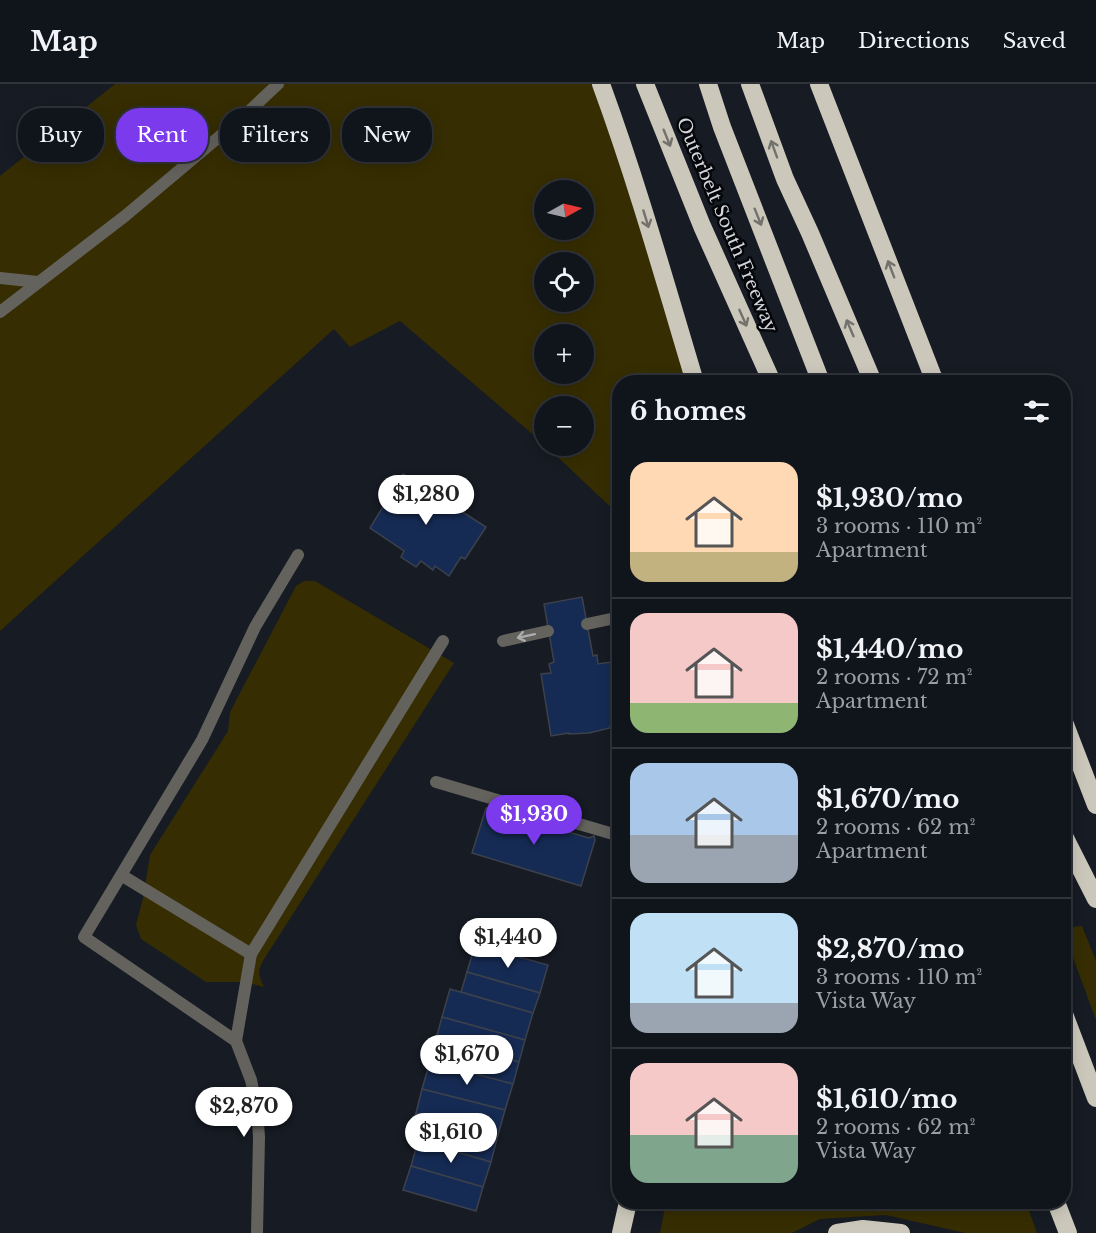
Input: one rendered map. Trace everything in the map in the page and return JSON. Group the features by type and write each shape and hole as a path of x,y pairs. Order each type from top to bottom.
{"highway":[{"path":"601,84 622,141 693,375"},
{"name":"Outerbelt South Freeway","path":"645,84 702,226 769,375"},
{"path":"708,84 722,127 818,375"},
{"path":"750,84 786,179 870,375"},
{"path":"819,84 932,375"},
{"path":"1071,740 1096,805"},
{"path":"1071,850 1096,899"},
{"path":"1071,1032 1096,1098"},
{"path":"621,1233 626,1209"},
{"path":"1059,1209 1068,1233"},
{"path":"837,1233 863,1229 901,1233"}],"street":[{"path":"0,312 125,216 279,84"},
{"path":"0,278 38,282"},
{"path":"236,1041 84,937 202,740 255,627 298,555"},
{"path":"587,624 612,619"},
{"path":"503,641 548,632"},
{"path":"257,1233 259,1137 257,1108 251,1080 236,1041 251,954 444,641"},
{"path":"436,782 612,834"},
{"path":"121,875 251,954"}],"shaded area":[{"path":"115,84 601,84 693,375 612,375 612,508 557,456 594,456 594,396 534,396 534,435 400,321 350,347 334,329 0,631 0,176 18,162 104,162 104,108 85,108"},
{"path":"304,581 315,581 454,663 265,958 259,973 264,987 243,982 206,982 141,939 136,925 150,855 228,731 230,712 296,586"},
{"path":"1082,926 1096,961 1096,1020 1071,952 1071,927"},
{"path":"665,1209 1028,1209 1037,1233 965,1233 886,1215 820,1219 792,1233 660,1233"}],"building":[{"path":"403,474 486,527 465,559 461,557 449,576 435,566 433,570 421,561 416,567 401,557 404,551 370,528 390,495 386,492 387,483 394,479 398,481"},
{"path":"582,597 593,656 597,655 598,664 611,662 612,726 610,728 589,733 551,736 541,674 551,673 549,664 554,662 544,604"},
{"path":"486,808 525,819 526,815 548,821 547,826 589,838 594,836 595,840 581,886 472,853"},
{"path":"475,945 548,965 540,993 467,972"},
{"path":"467,972 540,993 533,1013 461,992"},
{"path":"450,989 533,1013 525,1040 442,1017"},
{"path":"442,1017 525,1040 519,1062 436,1039"},
{"path":"436,1039 519,1062 513,1084 430,1062"},
{"path":"430,1062 513,1084 505,1110 422,1089"},
{"path":"422,1089 505,1110 498,1135 416,1113"},
{"path":"416,1113 498,1135 491,1162 408,1138"},
{"path":"418,1141 491,1162 483,1187 411,1166"},
{"path":"411,1166 483,1187 476,1211 403,1190"}]}
